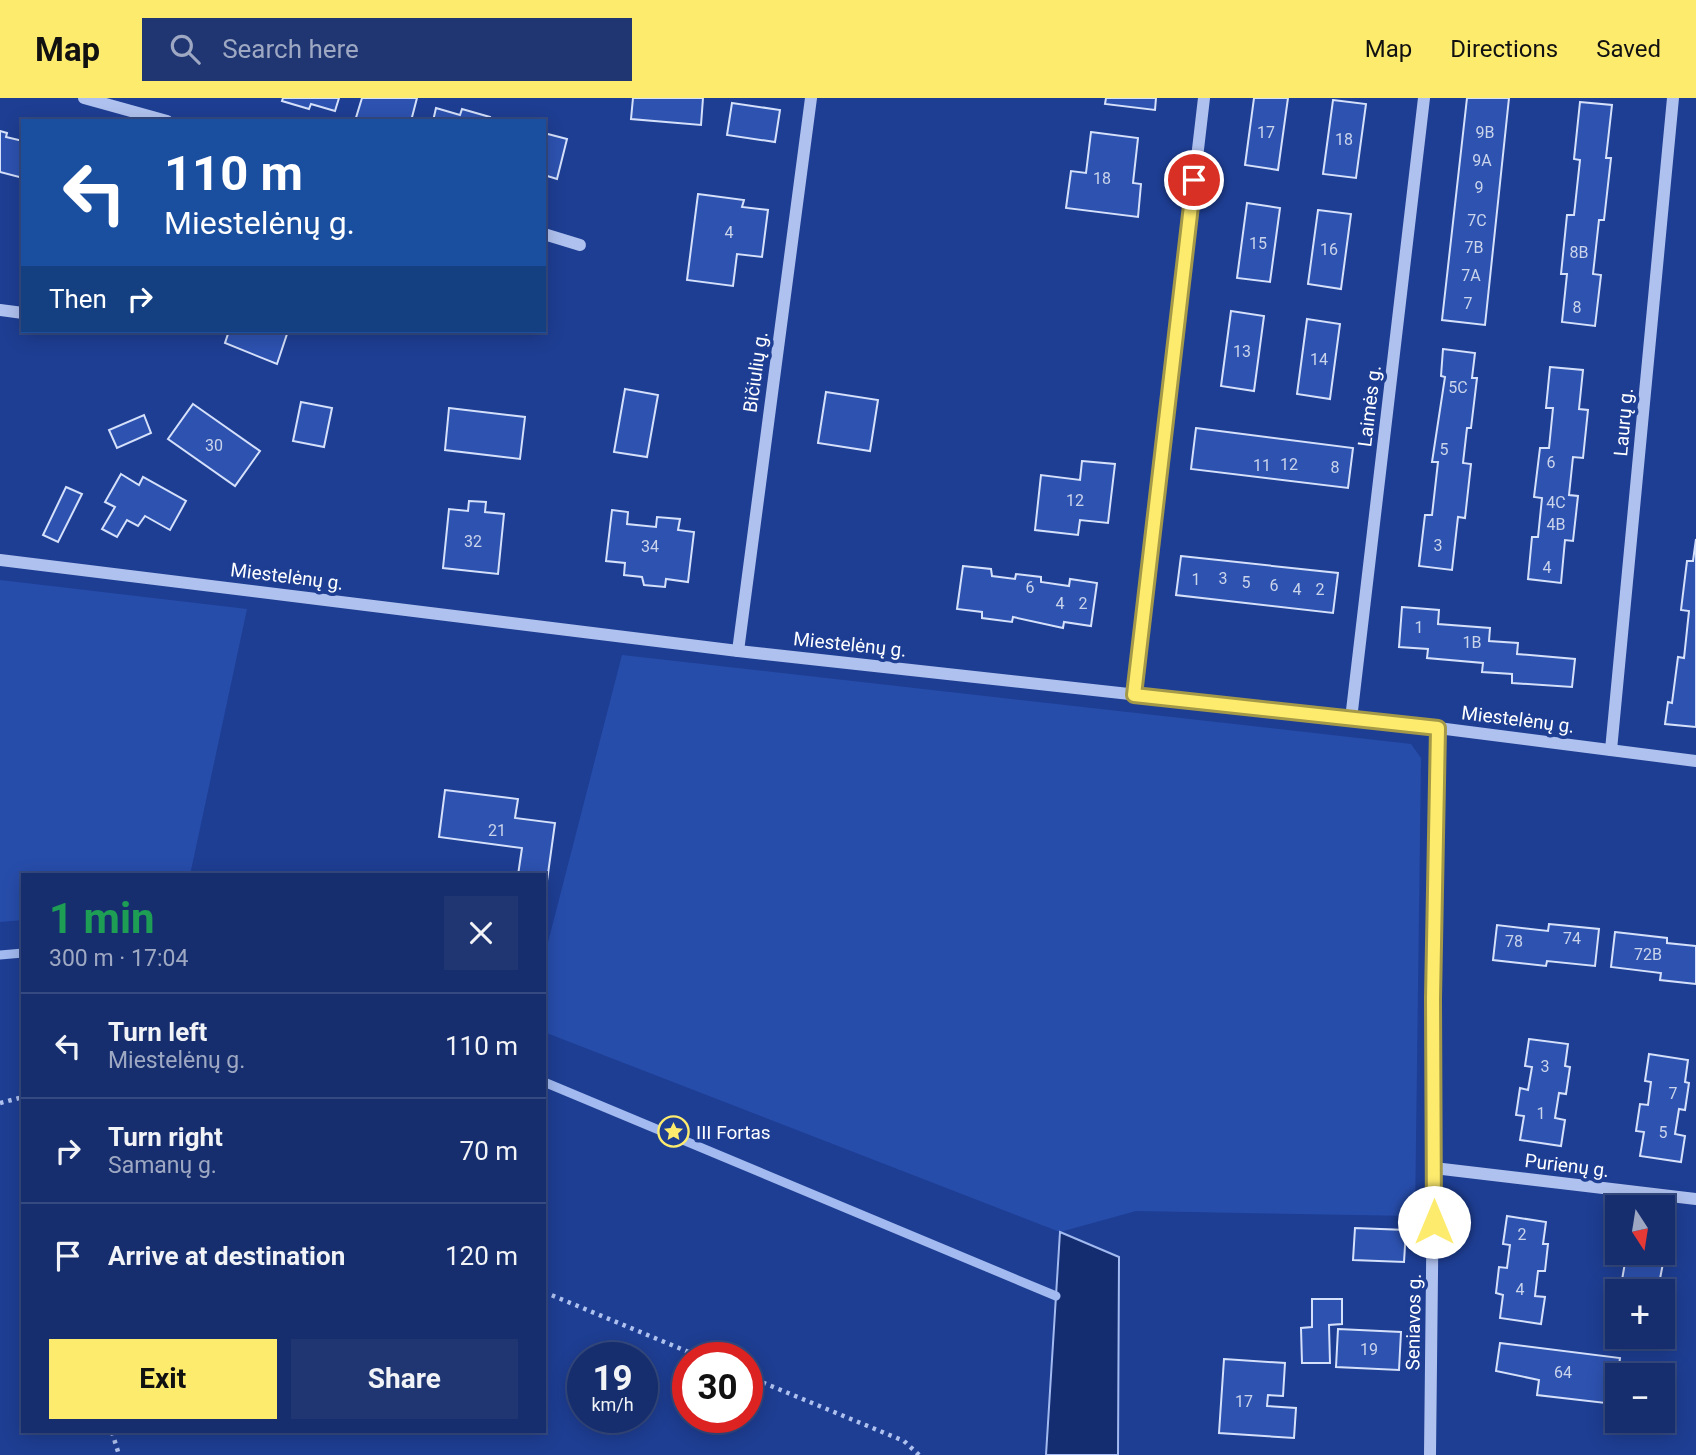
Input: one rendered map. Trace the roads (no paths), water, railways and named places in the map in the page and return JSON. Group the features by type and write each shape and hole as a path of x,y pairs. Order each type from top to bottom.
{"street":[{"path":"84,98 152,119"},
{"name":"Bičiulių g.","path":"738,651 811,98"},
{"path":"1134,695 1204,98"},
{"name":"Laimės g.","path":"1351,719 1424,98"},
{"name":"Laurų g.","path":"1611,750 1673,98"},
{"path":"546,235 579,244"},
{"path":"0,310 21,313"},
{"name":"Miestelėnų g.","path":"0,560 738,651 1438,728 1696,761"},
{"name":"Seniavos g.","path":"1430,1455 1438,728"},
{"name":"Purienų g.","path":"1434,1168 1696,1199"}],"waterway":[{"path":"0,955 21,953"},
{"path":"546,1083 1056,1296"}],"place":[{"name":"III Fortas","path":"673,1132"}]}
